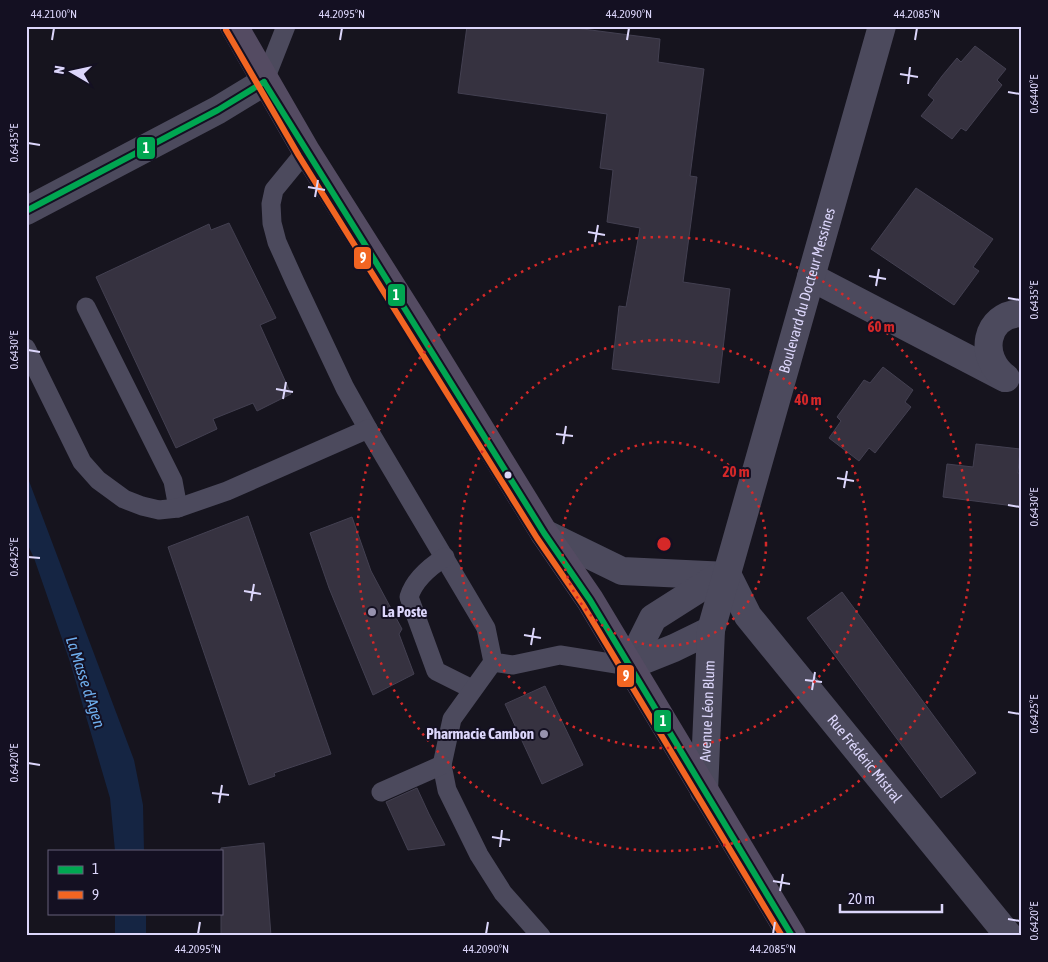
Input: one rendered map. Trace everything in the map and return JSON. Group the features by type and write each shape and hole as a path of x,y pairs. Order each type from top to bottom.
{"main road":[{"name":"Avenue Léon Blum","path":"234,26 264,82 306,152 418,328 544,533 590,600 792,936"}],"street":[{"name":"Boulevard du Docteur Messines","path":"723,576 882,26"},
{"path":"26,211 218,110 264,82"},
{"path":"810,277 1013,380"},
{"path":"1013,380 996,370 990,360 989,340 993,329 1002,320 1022,313"},
{"path":"544,533 622,571 723,576"},
{"path":"630,666 653,618 723,576"},
{"name":"Avenue Léon Blum","path":"704,791 711,630 723,576"},
{"name":"Rue Frédéric Mistral","path":"723,576 748,616 1009,936"},
{"name":"Avenue Léon Blum","path":"630,666 711,630"}],"lane":[{"path":"264,82 286,26"},
{"path":"306,152 274,190 271,204 272,224 277,242 345,388 486,628 493,662 452,719 442,764 446,790 479,855 503,893 541,936"},
{"path":"86,307 173,481 178,508"},
{"path":"26,348 82,462 98,480 124,499 159,510 178,508 227,490 368,428"},
{"path":"445,557 434,565 412,588 409,597 436,671 472,689"},
{"path":"493,662 513,665 560,654 630,666"},
{"path":"381,792 442,764"}],"water":[{"name":"La Masse d'Agen","path":"26,473 134,760 143,805 144,850 115,850 110,798 70,662 34,558 26,541"},
{"path":"115,914 146,914 146,936 115,936"}],"building":[{"path":"467,26 560,26 660,39 658,62 704,69 690,176 697,177 683,282 730,289 719,383 612,369 619,306 626,307 640,228 607,222 613,170 600,168 607,114 458,93"},
{"path":"975,46 1006,69 997,80 1002,85 966,131 961,128 952,139 921,116 934,100 928,95 942,76 957,58 961,62"},
{"path":"916,188 993,239 973,267 979,271 954,305 871,249"},
{"path":"229,223 276,318 260,325 291,394 257,411 253,403 213,419 217,429 176,448 96,277 209,224 211,230"},
{"path":"883,367 913,390 905,402 911,407 875,453 869,448 859,461 829,438 841,421 837,417 864,380 870,383"},
{"path":"976,444 1020,449 1018,473 1022,473 1022,507 943,497 947,464 973,467"},
{"path":"248,516 331,754 274,773 275,776 249,785 168,547"},
{"path":"352,517 371,571 402,629 399,634 414,674 373,695 329,588 310,533"},
{"path":"842,592 976,773 941,798 807,618"},
{"name":"Pharmacie Cambon","path":"545,686 583,765 542,784 505,704"},
{"path":"417,788 445,845 408,850 386,802"},
{"path":"264,843 271,936 221,936 221,848"}],"transit line":[{"name":"9","path":"226,30 299,156 537,538 583,605 782,936"},
{"name":"1","path":"264,82 544,533 590,600 792,936"},
{"name":"1","path":"26,211 218,110 264,82"}],"place":[{"name":"La Poste","path":"372,612"},
{"name":"Pharmacie Cambon","path":"544,734"}]}
